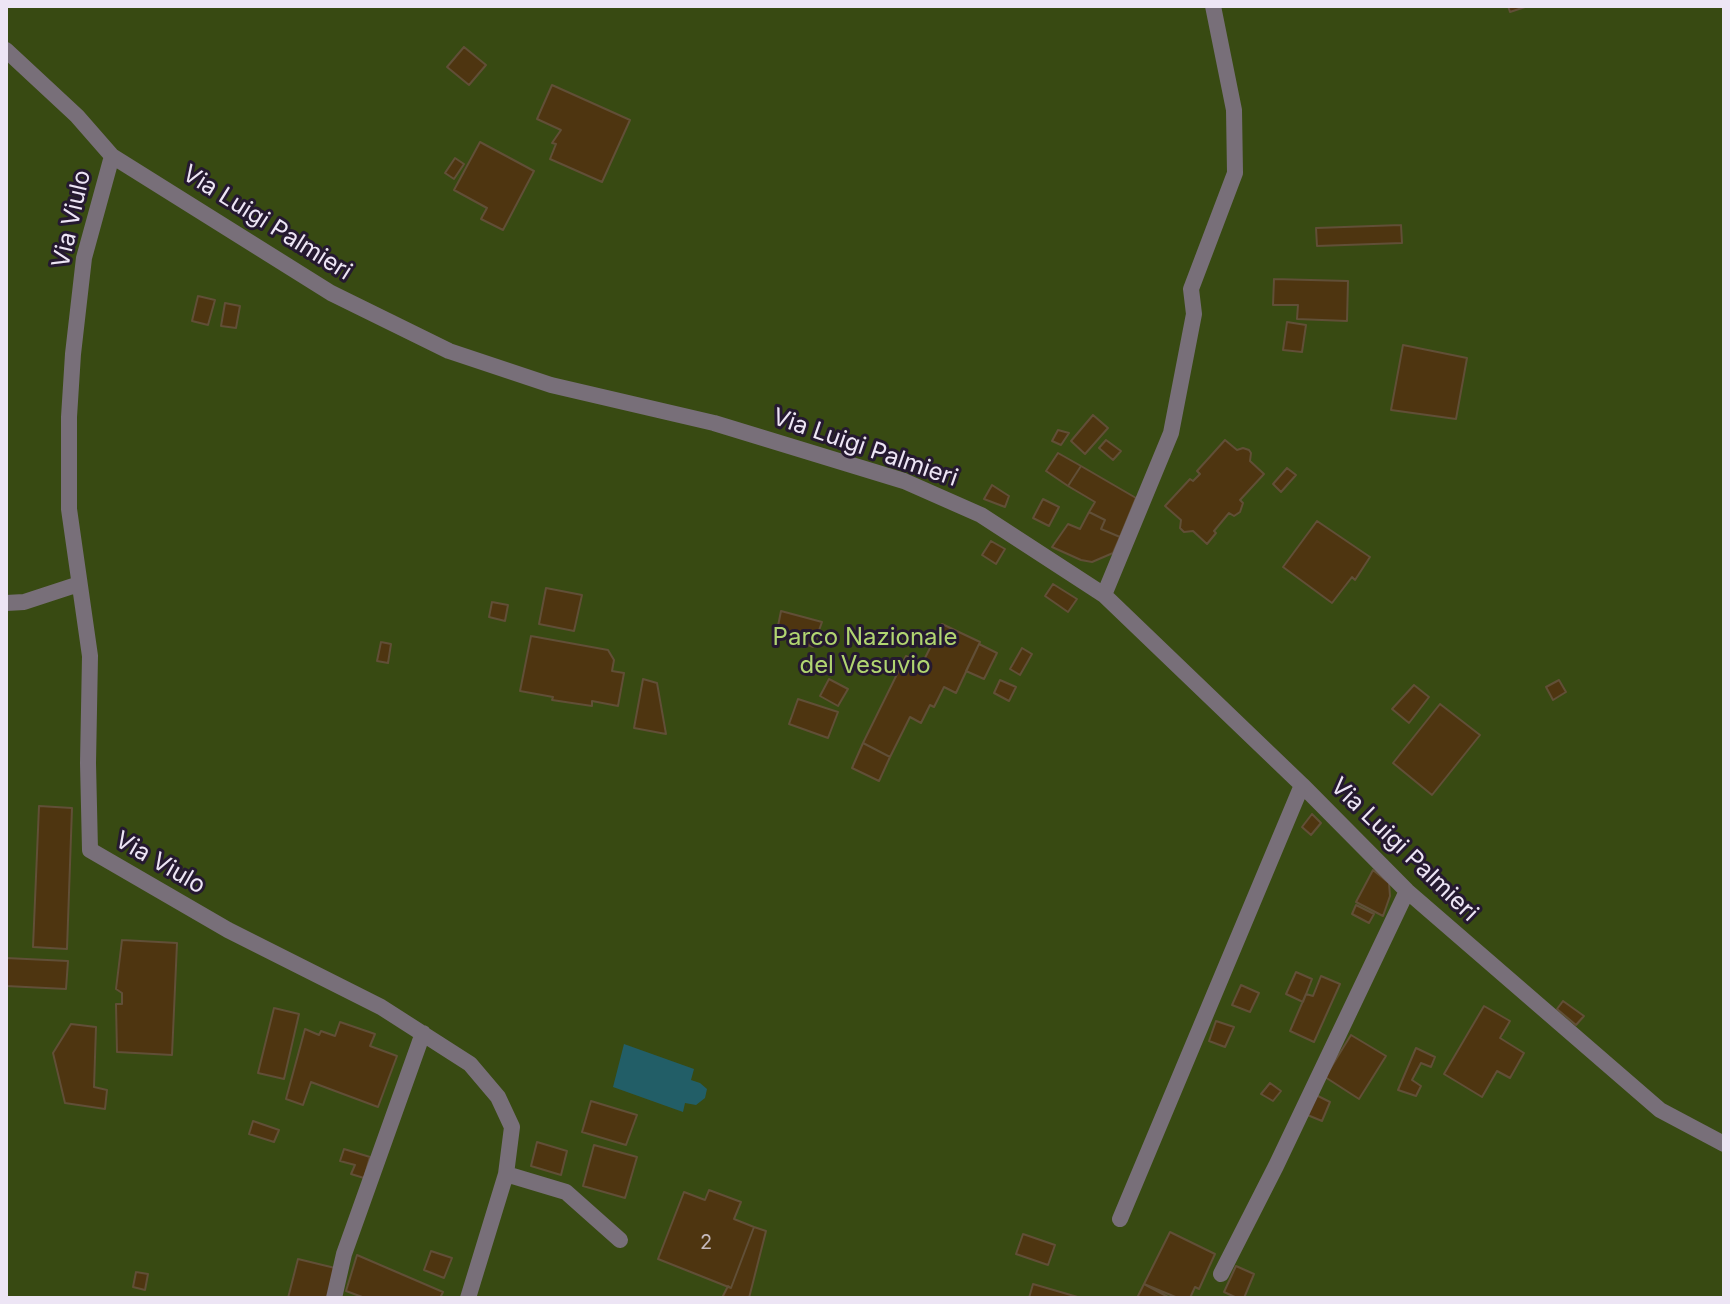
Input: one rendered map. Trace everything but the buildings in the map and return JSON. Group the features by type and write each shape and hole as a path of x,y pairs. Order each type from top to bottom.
{"street":[{"path":"1104,595 1171,433 1194,314 1191,289 1235,173 1234,110 1213,6"},
{"name":"Via Luigi Palmieri","path":"6,50 77,116 112,156 331,293 449,351 551,385 714,423 904,481 981,515 1104,595 1302,785 1407,891 1660,1110 1724,1144"},
{"name":"Via Viulo","path":"112,156 84,258 69,417 69,509 90,656 90,850 228,930 381,1007 470,1064 498,1097 512,1127 506,1174 468,1298"},
{"path":"6,603 24,602 79,584"},
{"path":"1120,1219 1302,785"},
{"path":"1221,1274 1407,891"},
{"path":"334,1298 344,1254 423,1033"},
{"path":"506,1174 566,1192 620,1240"}],"green space":[{"name":"Parco Nazionale del Vesuvio","path":"6,6 1724,6 1724,1298 6,1298"}],"shaded area":[{"path":"624,1044 694,1069 691,1080 707,1089 705,1098 696,1105 685,1103 683,1112 613,1087"}]}
